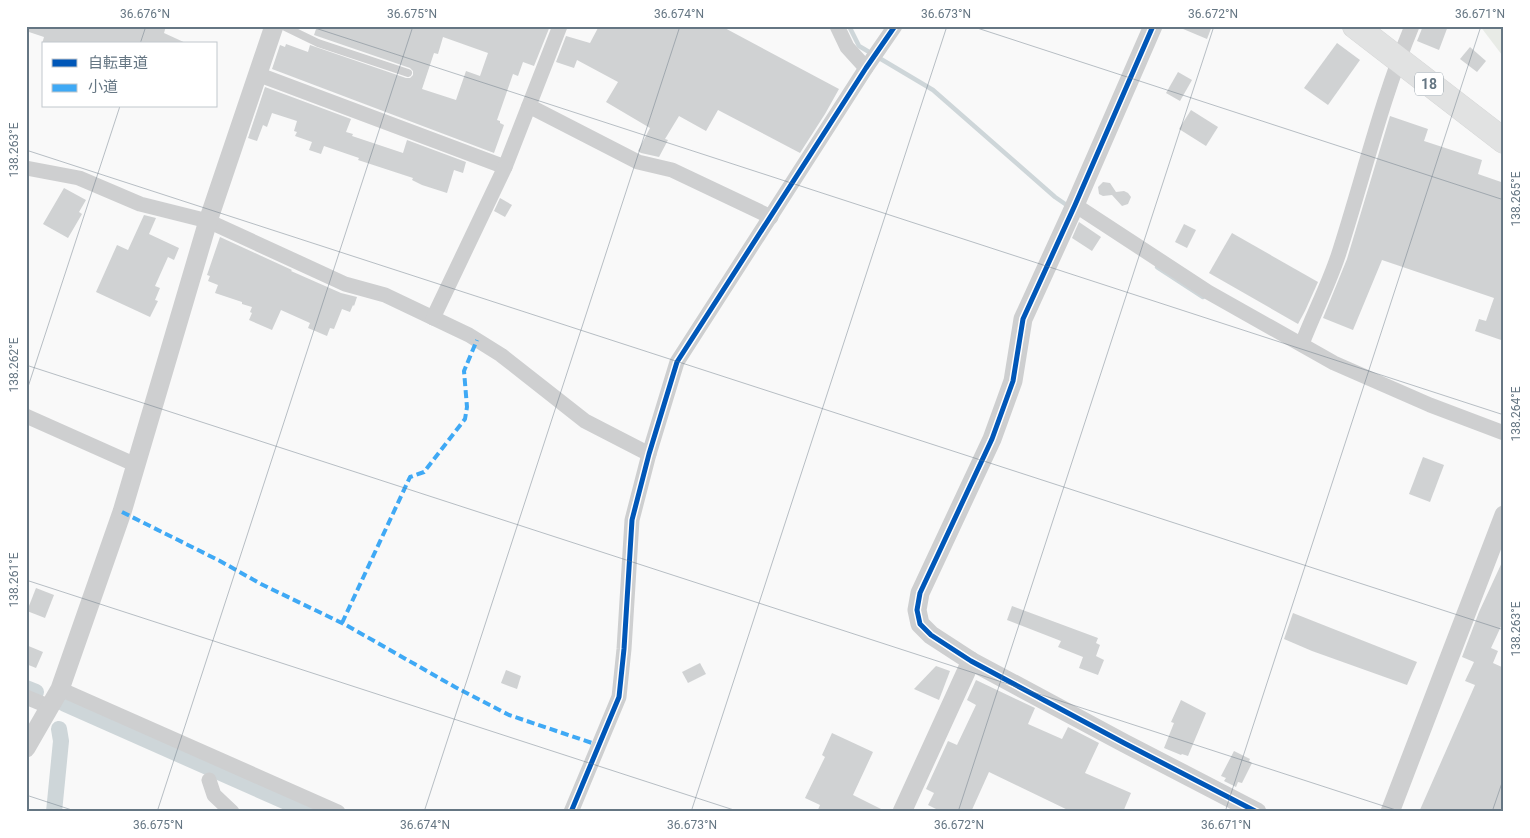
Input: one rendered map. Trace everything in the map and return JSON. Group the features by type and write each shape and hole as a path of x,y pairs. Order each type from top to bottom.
{"highway":[{"name":"18","path":"1355,26 1504,141"}],"street":[{"path":"26,748 60,689 122,512 208,221 274,26"},
{"path":"433,318 505,167 560,26"},
{"path":"837,26 847,47 866,68"},
{"path":"571,812 619,697 632,520 649,454 678,362 866,68 895,26"},
{"path":"1153,26 1023,318 1012,381 992,439 920,593 916,610 920,624 931,635 971,661 1257,812"},
{"path":"1302,344 1338,257 1366,158 1398,60 1412,26"},
{"path":"257,74 505,167"},
{"path":"529,106 638,162 672,170 772,217"},
{"path":"26,168 78,178 140,204 208,221 345,284 385,295 469,335 501,355 585,422 649,454"},
{"path":"1075,204 1208,292 1334,362 1430,405 1504,433"},
{"path":"26,416 136,466"},
{"path":"1390,812 1504,515"},
{"path":"902,812 971,661"},
{"path":"60,689 338,812"},
{"path":"26,697 50,707"},
{"path":"209,780 214,795 232,812"}],"lane":[{"path":"283,26 318,43 408,73"}],"shaded area":[{"path":"1480,26 1504,26 1504,55 1502,55"}],"building":[{"path":"26,26 166,26 164,33 184,42 43,42 44,37 26,31"},
{"path":"317,26 550,26 534,66 523,62 518,76 513,74 497,120 504,125 494,153 272,69 280,45 285,47 286,44 308,52 310,45 406,78 410,78 413,75 413,71 410,68 314,35","holes":["443,37 488,53 480,76 466,71 456,100 422,89 434,53 438,54"]},
{"path":"599,26 721,26 839,89 800,153 718,110 706,131 679,116 665,139 668,140 659,157 641,153 638,151 650,128 606,102 618,82 577,60 574,68 556,62 566,36 590,43"},
{"path":"1176,26 1212,26 1207,39"},
{"path":"1423,26 1448,26 1439,50 1417,41"},
{"path":"1337,43 1360,60 1328,105 1304,88"},
{"path":"1470,47 1486,61 1477,72 1460,59"},
{"path":"1178,72 1192,80 1180,101 1166,93"},
{"path":"265,87 351,119 346,132 353,134 352,136 403,153 407,140 466,162 463,173 454,170 447,193 422,185 412,180 413,178 358,160 359,158 324,146 321,154 309,150 312,142 295,136 297,132 294,131 297,121 272,113 267,127 263,125 257,141 248,138"},
{"path":"1191,110 1218,127 1206,146 1179,129"},
{"path":"1390,116 1428,129 1424,141 1482,160 1478,174 1504,183 1504,341 1475,331 1479,319 1486,321 1494,298 1382,260 1353,330 1323,318 1347,259"},
{"path":"1103,182 1110,183 1116,192 1124,191 1128,193 1131,197 1128,204 1122,206 1112,195 1103,196 1099,194 1098,187"},
{"path":"64,188 86,200 79,212 82,214 68,238 43,224"},
{"path":"500,198 512,205 505,217 494,211"},
{"path":"144,215 156,218 149,234 179,248 174,260 168,257 155,286 160,288 155,300 158,301 150,317 96,292 117,245 128,250"},
{"path":"1079,222 1101,237 1092,251 1072,238"},
{"path":"1184,224 1196,230 1187,248 1175,242"},
{"path":"1232,233 1318,282 1298,324 1209,273"},
{"path":"220,237 341,293 357,297 354,306 350,312 342,309 334,329 330,328 327,336 308,328 310,323 281,310 272,330 249,320 252,307 215,293 218,285 208,281 210,276 207,275"},
{"path":"1423,457 1444,465 1430,502 1409,494"},
{"path":"1504,558 1504,620 1491,648 1498,651 1493,663 1504,668 1504,812 1419,812 1475,685 1465,681 1474,662 1462,657 1479,612"},
{"path":"36,588 54,595 45,618 27,611"},
{"path":"1012,606 1098,638 1096,643 1100,645 1096,656 1104,660 1098,675 1079,668 1083,657 1058,647 1061,641 1007,620"},
{"path":"1293,613 1417,662 1407,685 1284,639"},
{"path":"26,645 43,652 36,668 26,664"},
{"path":"700,663 706,674 688,683 682,672"},
{"path":"936,666 950,671 939,700 914,689"},
{"path":"506,670 521,676 517,689 501,683"},
{"path":"976,680 1035,708 1028,724 1062,739 1068,727 1099,743 1085,773 1131,793 1123,812 1072,812 989,772 971,812 942,812 928,805 934,793 926,789 948,741 957,745 976,705 967,700"},
{"path":"1181,700 1206,713 1188,756 1164,748 1174,723 1171,722"},
{"path":"832,733 873,752 853,795 887,812 817,812 820,805 805,798 825,757 822,755"},
{"path":"1234,751 1250,759 1249,761 1252,763 1242,783 1238,782 1236,787 1224,781 1226,778 1221,776"}],"waterway":[{"path":"849,26 859,46 933,90 1055,197 1068,206"},
{"path":"1157,267 1203,297"},
{"path":"26,688 36,692"},
{"path":"65,704 309,812"},
{"path":"54,812 61,741 59,729"}],"marked path":[{"path":"342,623 410,477 424,472 465,419 467,407 464,371 477,340"},
{"path":"122,512 220,561 261,584 346,625 455,687 509,715 598,745"}],"cycle path":[{"path":"571,812 619,697 632,520 649,454 677,362 895,26"},
{"path":"1153,26 1023,319 1013,381 992,439 920,593 917,610 920,624 931,635 971,661 1257,812"}]}
